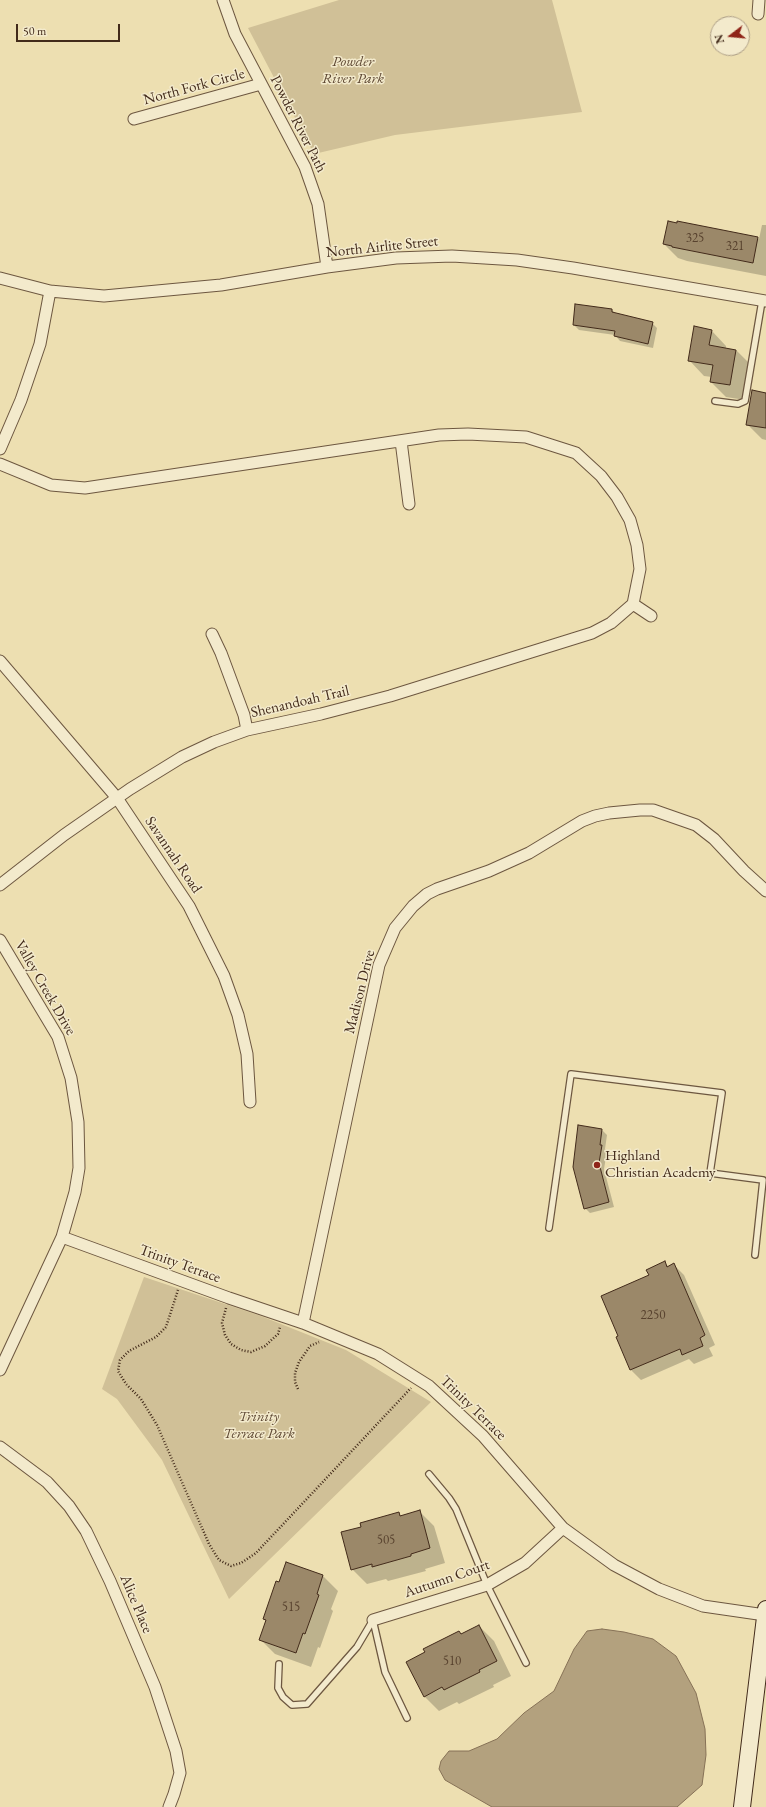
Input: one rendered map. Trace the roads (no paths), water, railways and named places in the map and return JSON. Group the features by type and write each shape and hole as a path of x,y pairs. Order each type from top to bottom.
{"main road":[{"path":"742,1807 766,1612"}],"street":[{"name":"Powder River Path","path":"223,0 235,34 305,167 318,204 327,267"},
{"path":"758,14 759,0"},
{"name":"North Fork Circle","path":"134,119 261,84"},
{"name":"North Airlite Street","path":"0,278 50,291 104,296 221,285 327,267 396,258 452,256 517,260 573,268 764,301"},
{"path":"0,449 21,400 40,344 50,291"},
{"path":"0,464 52,484 85,488 439,435 506,435 526,437 576,453 601,476 617,497 630,520 637,545 640,569 633,604 651,616"},
{"path":"401,441 409,504"},
{"name":"Shenandoah Trail","path":"0,885 64,835 117,798 182,757 214,742 247,730 321,714 390,696 572,640 611,623 633,604"},
{"path":"212,634 221,653 244,716 247,730"},
{"name":"Savannah Road","path":"0,661 117,798 189,906 224,976 238,1015 247,1054 250,1102"},
{"name":"Madison Drive","path":"304,1323 379,965 395,928 413,906 427,894 437,889 489,871 528,853 582,821 602,815 640,810 654,810 696,825 714,838 744,871 766,891"},
{"name":"Valley Creek Drive","path":"0,940 58,1037 71,1078 78,1122 79,1168 75,1192 62,1238 0,1370"},
{"name":"Trinity Terrace","path":"62,1238 282,1317 304,1323 378,1354 429,1386 483,1436 563,1528 614,1565 659,1589 703,1606 766,1612"},
{"name":"Alice Place","path":"0,1447 47,1482 69,1506 86,1531 110,1581 155,1687 176,1751 180,1773 169,1807"},
{"name":"Autumn Court","path":"373,1620 487,1585 525,1563 563,1528"}],"lane":[{"path":"715,401 738,404 745,400 764,301"},
{"path":"549,1228 571,1074 722,1093 710,1173 763,1180 755,1255"},
{"path":"429,1474 450,1498 456,1509 487,1585 526,1663"},
{"path":"279,1664 278,1688 283,1697 292,1705 307,1704 357,1647 373,1620"},
{"path":"373,1620 385,1672 407,1718"}],"place":[{"name":"Highland Christian Academy","path":"597,1165"}],"park label":[{"name":"Powder River Park","path":"353,70"},
{"name":"Trinity Terrace Park","path":"259,1426"}]}
